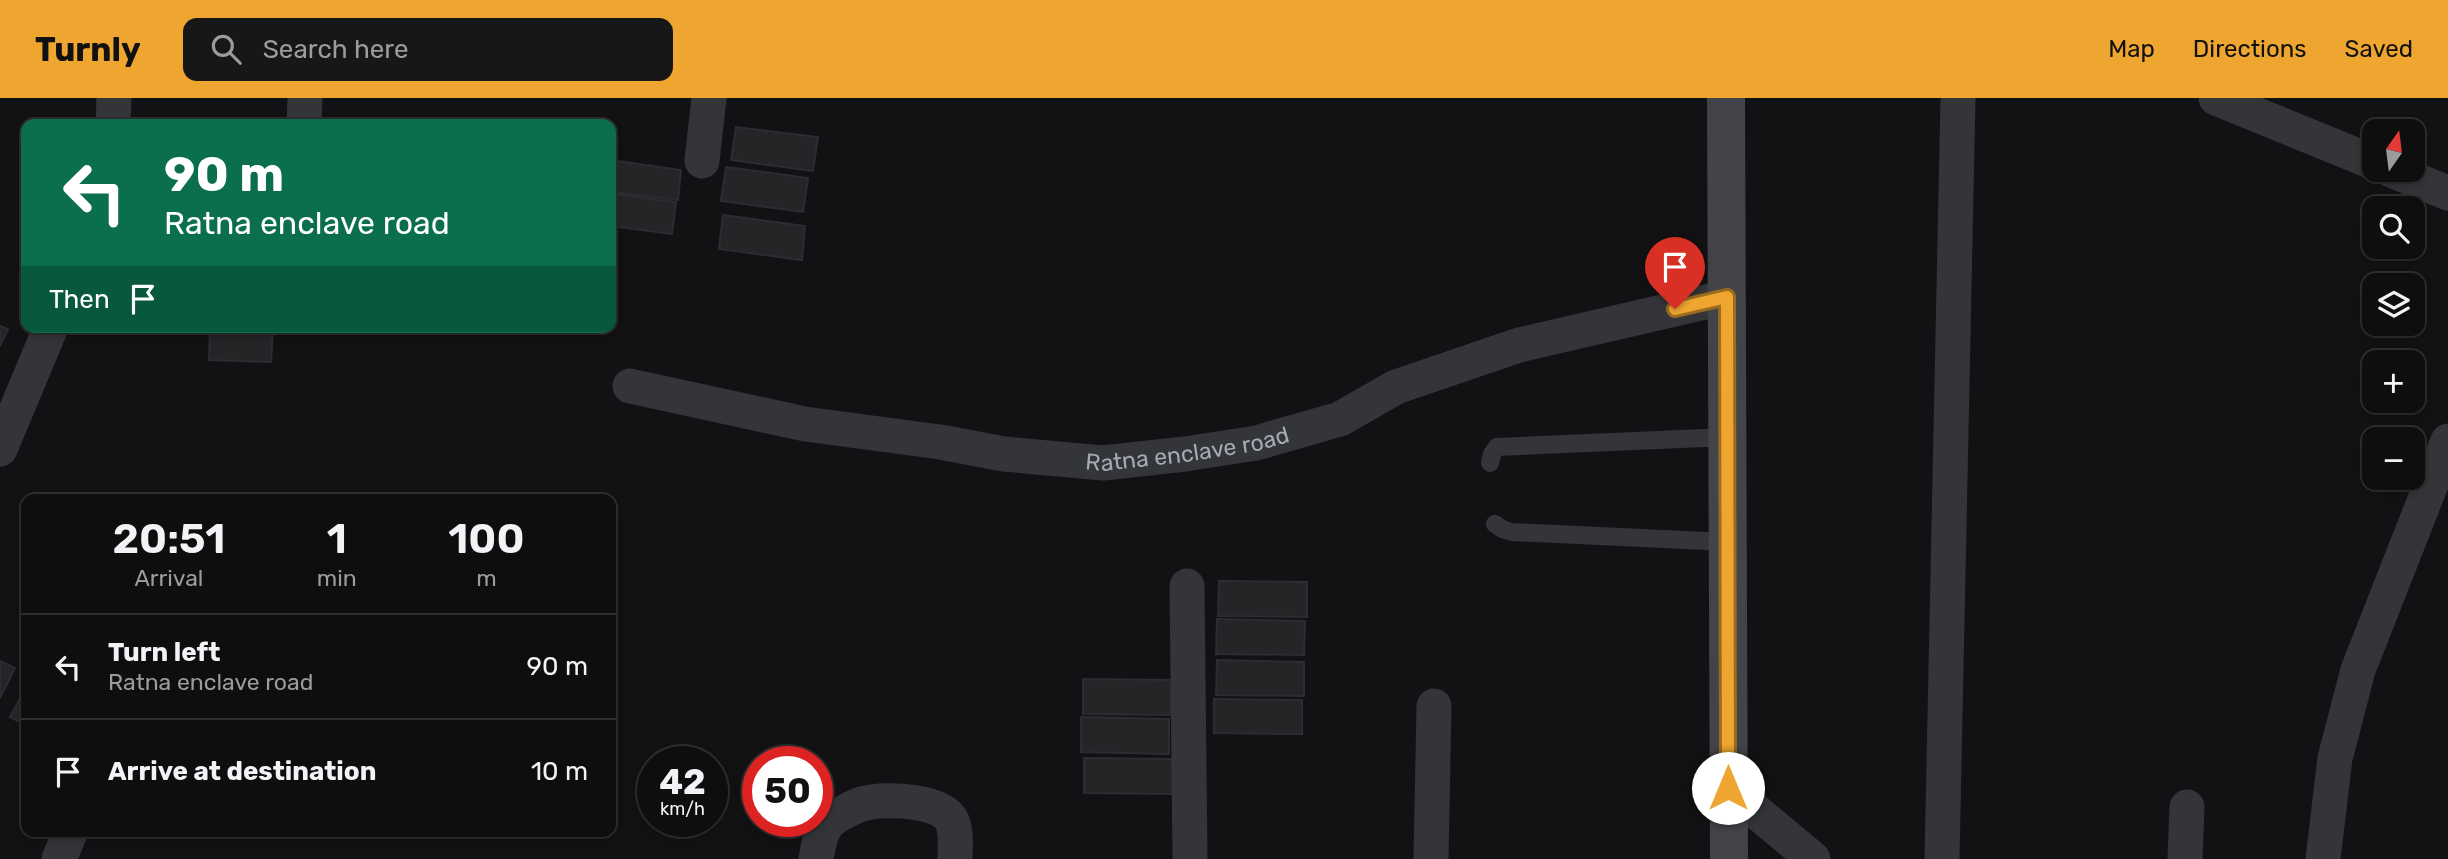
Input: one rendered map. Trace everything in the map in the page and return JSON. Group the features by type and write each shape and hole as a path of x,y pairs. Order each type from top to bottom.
{"main road":[{"path":"1726,98 1729,859"}],"street":[{"path":"113,119 114,98"},
{"path":"304,119 305,98"},
{"path":"702,161 709,98"},
{"path":"1942,859 1958,98"},
{"path":"2216,98 2362,158"},
{"path":"2421,182 2448,193"},
{"name":"Ratna enclave road","path":"630,386 805,424 940,442 1004,454 1103,463 1256,443 1340,419 1396,387 1519,345 1727,297"},
{"path":"0,449 48,333"},
{"path":"2323,859 2335,758 2358,670 2445,456"},
{"path":"1187,586 1190,859"},
{"path":"1431,859 1434,706"},
{"path":"1728,788 1813,859"},
{"path":"816,859 823,832 829,822 865,803 898,800 939,807 951,819 955,832 955,859"},
{"path":"2185,859 2187,807"},
{"path":"59,859 68,837"}],"lane":[{"path":"1490,463 1497,447 1727,437"},
{"path":"1495,524 1512,531 1728,542"}],"building":[{"path":"736,127 818,137 813,171 731,160"},
{"path":"616,161 681,170 678,200 616,193"},
{"path":"726,167 808,178 803,212 721,201"},
{"path":"616,195 676,202 672,234 616,227"},
{"path":"723,215 805,226 802,260 719,249"},
{"path":"0,326 8,329 0,346"},
{"path":"210,333 273,333 271,362 209,360"},
{"path":"1219,581 1307,582 1307,617 1218,616"},
{"path":"1217,619 1305,621 1304,655 1216,654"},
{"path":"1217,660 1304,662 1304,696 1216,695"},
{"path":"0,661 15,668 0,698"},
{"path":"1083,679 1171,680 1171,715 1083,714"},
{"path":"21,696 21,722 10,717"},
{"path":"1214,699 1302,700 1302,734 1214,733"},
{"path":"1081,717 1169,719 1169,754 1081,752"},
{"path":"1084,758 1172,759 1172,794 1084,793"}],"route":[{"path":"1675,309 1727,297 1728,788"}]}
